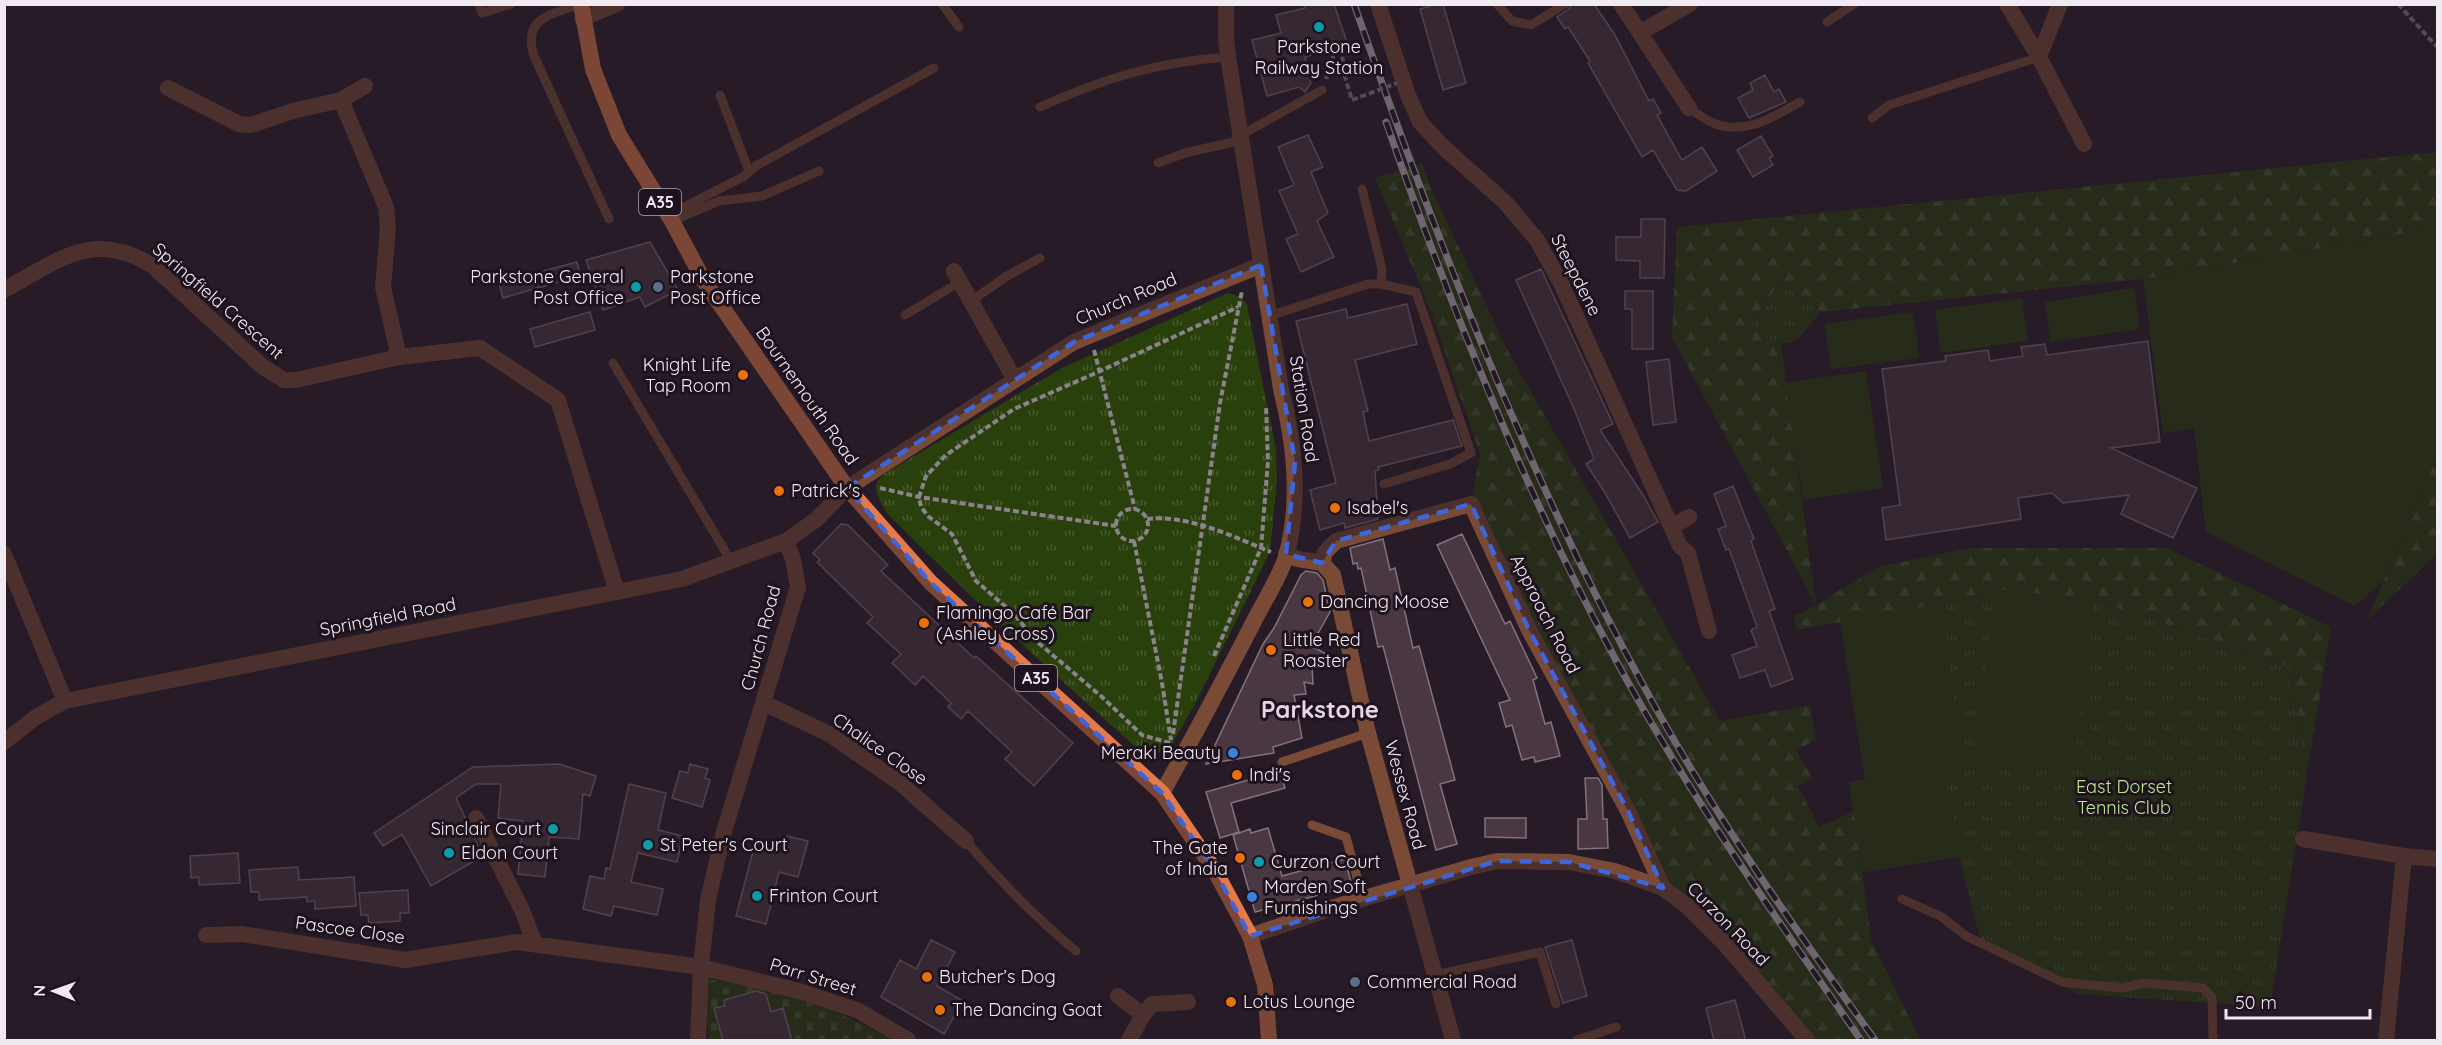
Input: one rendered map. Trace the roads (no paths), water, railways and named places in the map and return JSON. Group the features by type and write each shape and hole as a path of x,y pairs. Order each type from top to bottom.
{"highway":[{"name":"Bournemouth Road","path":"581,9 593,69 619,135 670,218 704,281 847,488"},
{"name":"A35","path":"847,488 931,583 1162,793 1215,871 1250,936 1265,985 1269,1041"}],"street":[{"path":"581,9 618,4"},
{"name":"Station Road","path":"1162,793 1197,732 1286,556 1295,488 1295,462 1289,421 1281,389 1269,316 1254,268 1242,137 1228,57 1226,4"},
{"name":"Steepdene","path":"1378,4 1408,95 1420,122 1442,146 1505,202 1537,240 1561,283 1671,527 1680,546 1688,553 1710,631"},
{"path":"1621,4 1689,108"},
{"path":"1641,32 1690,4"},
{"path":"2007,4 2084,144"},
{"path":"2038,57 2060,4"},
{"path":"168,88 239,124 251,125 293,111 341,100 365,86"},
{"path":"341,100 386,207 388,227 383,287 399,357"},
{"name":"Springfield Crescent","path":"4,290 78,252 107,248 135,255 153,266 263,367 284,380 296,380 399,357 480,348 558,400 617,592"},
{"name":"Church Road","path":"698,1041 701,967 708,900 723,835 798,587 793,559 786,541 817,519 847,488 1074,342 1254,268"},
{"path":"957,276 1015,380"},
{"name":"Approach Road","path":"1322,563 1325,552 1336,542 1471,504 1529,630 1648,849 1663,888"},
{"path":"1671,527 1689,517"},
{"name":"Springfield Road","path":"4,742 36,717 65,701 682,579 786,541"},
{"path":"4,554 65,701"},
{"path":"1286,556 1322,563"},
{"name":"Wessex Road","path":"1322,563 1333,575 1368,733 1454,1041"},
{"name":"Chalice Close","path":"764,703 829,734 900,783 966,841"},
{"path":"476,818 522,910 535,944"},
{"path":"2303,839 2404,856 2438,859"},
{"path":"2386,1041 2404,856"},
{"name":"Curzon Road","path":"1250,936 1341,905 1497,861 1569,862 1615,871 1663,888 1687,906 1724,944 1807,1041"},
{"name":"Pascoe Close","path":"206,934 242,934 405,960 517,942 701,967"},
{"name":"Parr Street","path":"701,967 803,992 859,1011 908,1041"},
{"path":"1118,996 1143,1015"},
{"path":"1129,1041 1143,1015 1152,1004 1188,1002"}],"lane":[{"path":"479,4 482,14 511,4"},
{"path":"942,4 959,27"},
{"path":"1497,4 1512,21 1531,25 1565,4"},
{"path":"1827,22 1854,4"},
{"path":"581,9 549,16 538,22 533,27 530,42 609,219"},
{"path":"1040,107 1089,86 1140,69 1191,60 1228,57"},
{"path":"1872,118 1889,105 2038,57"},
{"path":"670,218 749,171 934,68"},
{"path":"1158,163 1242,137 1322,90"},
{"path":"720,94 749,171"},
{"path":"1689,108 1713,123 1736,128 1759,124 1800,102"},
{"path":"670,218 720,201 762,196 819,171"},
{"path":"1362,189 1382,269 1381,284"},
{"path":"970,301 1007,276 1040,258"},
{"path":"905,315 957,276"},
{"path":"1269,316 1368,285 1381,284 1416,292 1471,453 1450,464 1384,484"},
{"path":"613,363 731,561"},
{"path":"1282,762 1368,733"},
{"path":"1312,825 1346,837 1363,899"},
{"path":"966,841 996,877 1035,916 1076,951"},
{"path":"1902,899 1942,917 1966,936 2062,982 2122,988 2144,983 2203,988 2212,998 2213,1041"},
{"path":"1435,975 1540,952 1556,1004"},
{"path":"1577,1041 1616,1027"}],"railway":[{"path":"1354,4 1419,183 1488,360 1526,448 1608,619 1678,747 1731,833 1875,1040"},
{"path":"1386,122 1436,260 1491,398 1584,599 1645,713 1674,761 1765,902 1861,1040"}],"place":[{"name":"Parkstone Railway Station","path":"1319,27"},
{"name":"Parkstone General Post Office","path":"636,287"},
{"name":"Parkstone Post Office","path":"658,287"},
{"name":"Knight Life Tap Room","path":"743,375"},
{"name":"Patrick's","path":"779,491"},
{"name":"Isabel's","path":"1335,508"},
{"name":"Dancing Moose","path":"1308,602"},
{"name":"Flamingo Café Bar (Ashley Cross)","path":"924,623"},
{"name":"Little Red Roaster","path":"1271,650"},
{"name":"Meraki Beauty","path":"1233,753"},
{"name":"Indi's","path":"1237,775"},
{"name":"Sinclair Court","path":"553,829"},
{"name":"St Peter's Court","path":"648,845"},
{"name":"Eldon Court","path":"449,853"},
{"name":"The Gate of India","path":"1240,858"},
{"name":"Curzon Court","path":"1259,862"},
{"name":"Frinton Court","path":"757,896"},
{"name":"Marden Soft Furnishings","path":"1252,897"},
{"name":"Butcher’s Dog","path":"927,977"},
{"name":"Commercial Road","path":"1355,982"},
{"name":"Lotus Lounge","path":"1231,1002"},
{"name":"The Dancing Goat","path":"940,1010"}],"district":[{"name":"Parkstone","path":"1320,710"}],"park label":[{"name":"East Dorset Tennis Club","path":"2124,797"}]}
